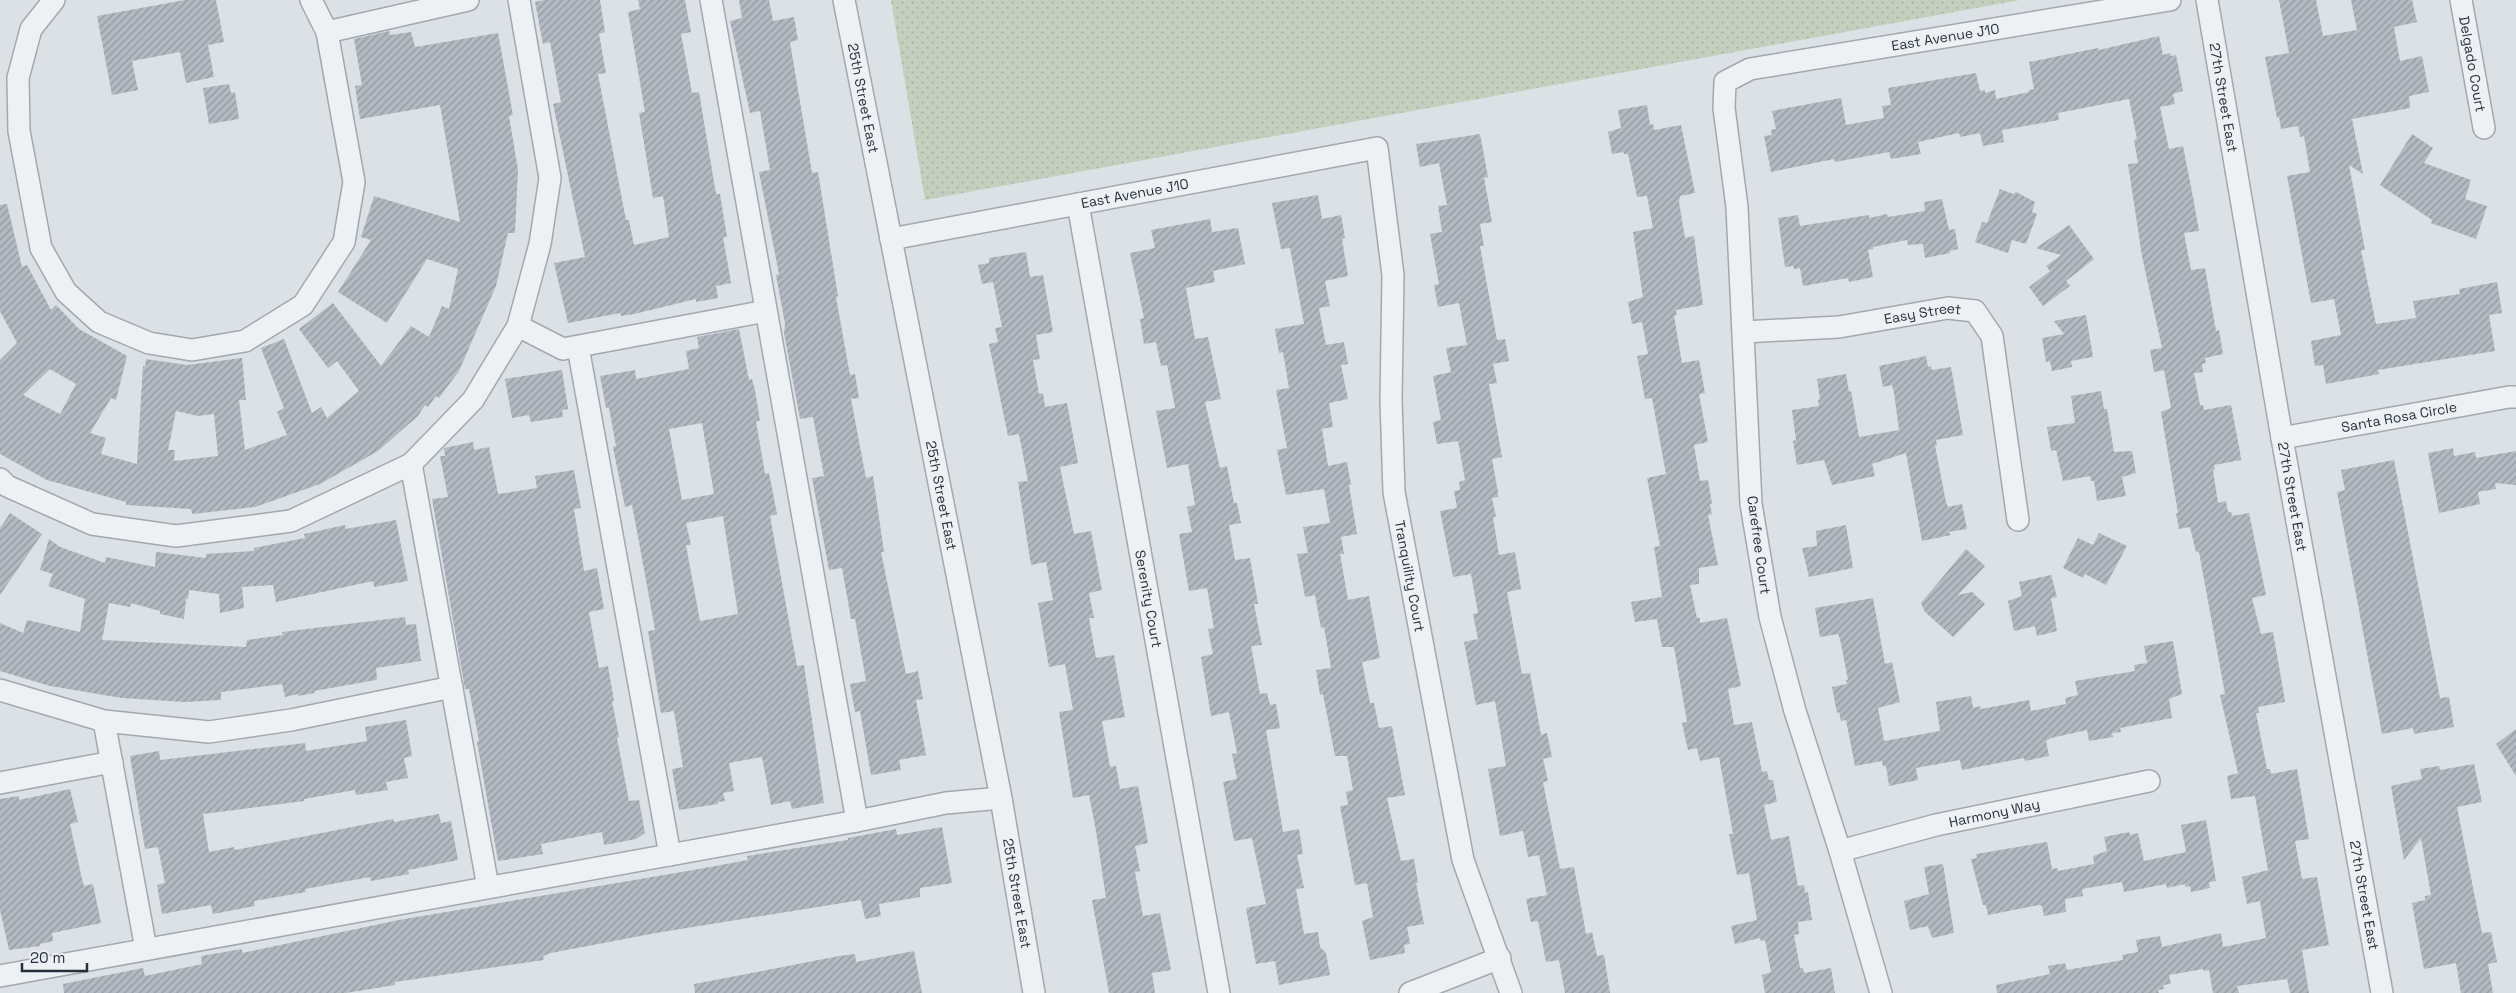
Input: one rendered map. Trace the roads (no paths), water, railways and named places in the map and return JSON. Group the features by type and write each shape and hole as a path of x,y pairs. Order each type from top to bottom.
{"street":[{"path":"54,0 32,29 9,79 42,248 66,292 99,322 149,343 192,350 245,341 303,305 344,242 354,182 327,32 310,0"},
{"path":"327,32 468,0"},
{"path":"2,487 92,524 176,536 291,521 411,464 473,400 518,326 540,244 550,178 519,0"},
{"path":"711,0 857,821"},
{"name":"25th Street East","path":"844,0 1001,798 1034,993"},
{"name":"East Avenue J10","path":"1725,82 1750,69 2170,0"},
{"name":"27th Street East","path":"2207,0 2282,438 2382,993"},
{"name":"Delgado Court","path":"2462,0 2484,128"},
{"name":"Carefree Court","path":"1725,82 1724,108 1738,207 1751,504 1770,617 1794,711 1840,851 1881,993"},
{"name":"East Avenue J10","path":"891,240 1378,148"},
{"name":"Tranquility Court","path":"1378,148 1393,275 1392,400 1394,492 1463,860 1500,958 1511,993"},
{"name":"Serenity Court","path":"1078,204 1219,993"},
{"name":"Easy Street","path":"1744,332 1839,327 1948,308 1975,311 1992,336 2018,520"},
{"path":"518,326 563,350 766,311"},
{"path":"578,347 670,855"},
{"name":"Santa Rosa Circle","path":"2282,438 2516,397"},
{"path":"411,464 488,888"},
{"path":"0,690 104,721 209,732 291,720 452,687"},
{"path":"104,721 146,949"},
{"path":"0,783 112,762"},
{"name":"Harmony Way","path":"1840,851 1936,825 2149,781"},
{"path":"0,976 857,821 946,803 1001,798"},
{"path":"1410,993 1500,958"}]}
